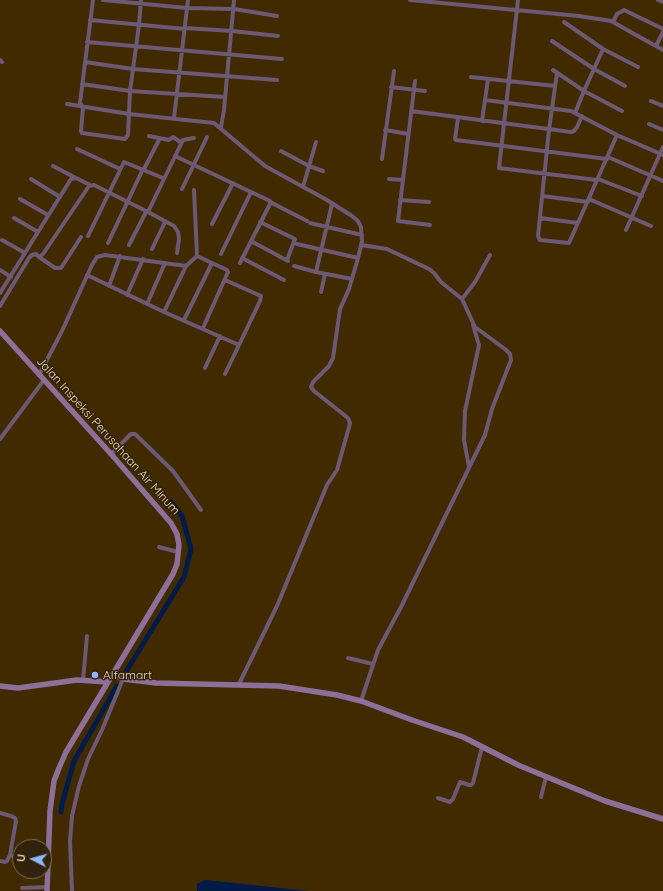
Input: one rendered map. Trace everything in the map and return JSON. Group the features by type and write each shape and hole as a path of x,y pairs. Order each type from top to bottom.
{"street":[{"path":"92,0 80,103 83,107 80,129 82,133 126,138 128,135 130,91 141,2"},
{"path":"103,0 141,2 187,8 234,9 277,16"},
{"path":"174,118 188,0"},
{"path":"221,127 234,0"},
{"path":"410,0 579,16 613,22 663,50"},
{"path":"470,6 471,0"},
{"path":"518,0 499,168 598,179 642,196"},
{"path":"658,0 663,2"},
{"path":"613,22 617,14 624,10 663,29"},
{"path":"90,20 278,36"},
{"path":"564,22 603,49 638,67"},
{"path":"656,46 663,32"},
{"path":"552,41 594,69 625,86"},
{"path":"87,42 136,47 182,49 282,59"},
{"path":"575,113 603,49"},
{"path":"85,62 133,69 277,80"},
{"path":"382,159 394,71"},
{"path":"617,135 571,240 567,244 540,240 538,236 555,86 555,72 584,91 622,111"},
{"path":"471,77 555,86"},
{"path":"482,121 488,79"},
{"path":"415,81 398,221 430,225"},
{"path":"82,84 130,91 225,97"},
{"path":"391,87 425,91"},
{"path":"485,100 552,108 575,113 617,135 662,154"},
{"path":"651,101 663,106"},
{"path":"67,104 129,114 213,122 221,127 265,166 332,204 358,221 361,227 361,245 352,279 340,309 331,362 313,382 311,387 350,420 340,463 327,486 277,606 239,684"},
{"path":"411,111 571,132 574,131 582,116"},
{"path":"458,118 455,140 607,158 663,181"},
{"path":"649,124 663,130"},
{"path":"385,130 408,134"},
{"path":"149,136 169,140 173,137 180,142 194,138"},
{"path":"182,189 207,137"},
{"path":"108,243 160,138"},
{"path":"129,245 183,140"},
{"path":"303,187 316,142"},
{"path":"626,230 662,154 663,148"},
{"path":"77,149 120,169"},
{"path":"281,151 309,166 323,171"},
{"path":"175,156 233,183 308,222 362,235"},
{"path":"88,236 124,162 163,178"},
{"path":"53,166 174,226 178,232 179,246 177,253"},
{"path":"0,293 71,179 76,178"},
{"path":"31,179 60,197"},
{"path":"390,179 403,180"},
{"path":"212,224 233,183"},
{"path":"39,257 47,249 87,187 90,185"},
{"path":"194,190 197,256"},
{"path":"221,254 251,192"},
{"path":"543,196 588,201 632,217 651,226"},
{"path":"20,199 48,215"},
{"path":"400,200 429,202"},
{"path":"270,202 241,260 284,280"},
{"path":"316,272 332,204"},
{"path":"14,218 38,232"},
{"path":"540,218 578,223"},
{"path":"152,249 165,222"},
{"path":"251,241 288,260 295,239 260,222"},
{"path":"0,306 32,255 36,254 55,268 61,268 81,237"},
{"path":"2,240 25,253"},
{"path":"297,244 358,258"},
{"path":"361,245 387,249 425,267 434,273 441,282 462,299 473,323 479,344 465,411 464,440 469,467"},
{"path":"39,375 97,257 105,255 120,256 186,266"},
{"path":"462,299 475,282 490,255"},
{"path":"109,286 120,256"},
{"path":"197,256 227,270 228,274 203,328"},
{"path":"164,312 186,266 197,256"},
{"path":"127,295 143,259"},
{"path":"146,304 165,263"},
{"path":"184,320 212,263"},
{"path":"294,266 352,279"},
{"path":"0,270 11,276"},
{"path":"321,292 325,274"},
{"path":"87,275 146,304 239,345"},
{"path":"225,280 260,296 260,301 225,374"},
{"path":"361,701 378,650 401,607 485,435 492,409 511,360 510,354 505,349 479,330 473,323"},
{"name":"Jalan Inspeksi Perusahaan Air Minum","path":"0,331 171,523 179,545 177,564 173,574 66,752 54,781 48,839"},
{"path":"205,368 220,336"},
{"path":"0,439 44,380"},
{"path":"111,454 131,434 135,434 173,471 201,510"},
{"path":"159,547 178,552"},
{"path":"83,680 87,636"},
{"path":"348,658 373,664"},
{"path":"112,674 123,679 156,683 279,686 318,691 361,701 463,737 546,777 619,806 663,819"},
{"path":"72,891 70,841 72,816 79,786 88,759 102,730 123,679"},
{"path":"0,686 18,688 56,682 83,680 108,682"},
{"path":"438,798 448,802 452,801 460,782 469,785 473,783 482,747"},
{"path":"541,797 546,777"},
{"path":"0,813 11,816 15,818 16,821 10,856 7,861 0,861"},
{"name":"Jalan Inspeksi Perusahaan Air Minum","path":"47,879 47,889"},
{"path":"22,888 47,889"}],"water":[{"path":"205,880 309,891 197,891 197,884"}],"waterway":[{"path":"124,675 184,577 191,549 182,516 171,502"},
{"path":"61,812 74,761 117,686"}],"place":[{"name":"Alfamart","path":"95,675"}]}
